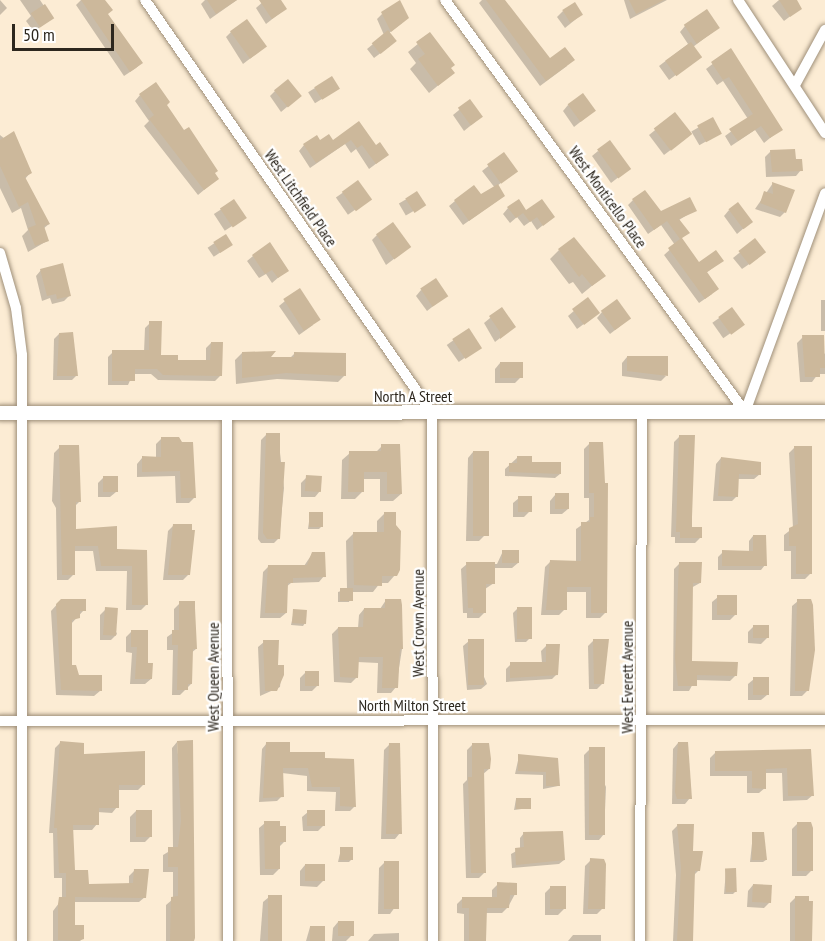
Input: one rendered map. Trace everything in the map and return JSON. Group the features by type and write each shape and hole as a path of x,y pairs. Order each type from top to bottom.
{"street":[{"name":"West Litchfield Place","path":"145,0 432,413"},
{"name":"West Monticello Place","path":"445,0 746,412"},
{"path":"738,0 825,133"},
{"path":"795,85 825,30"},
{"path":"746,412 825,193"},
{"path":"0,253 16,308 22,355 21,941"},
{"name":"West Everett Avenue","path":"640,941 642,412"},
{"name":"North A Street","path":"0,413 825,412"},
{"name":"West Queen Avenue","path":"227,413 228,941"},
{"name":"West Crown Avenue","path":"432,413 433,941"},
{"name":"North Milton Street","path":"0,721 825,720"}],"building":[{"path":"81,0 105,0 113,10 108,14 143,63 130,72"},
{"path":"207,0 237,0 216,14"},
{"path":"259,0 281,0 287,9 272,19"},
{"path":"400,0 409,18 391,32 381,12"},
{"path":"486,0 505,0 550,58 565,47 575,60 546,81"},
{"path":"629,0 664,0 636,14"},
{"path":"779,0 797,0 802,9 790,17"},
{"path":"575,2 583,15 570,23 562,10"},
{"path":"45,4 54,18 40,28 31,13"},
{"path":"707,9 720,28 697,44 684,25"},
{"path":"247,19 267,47 250,59 230,31"},
{"path":"388,30 397,41 380,54 372,43"},
{"path":"430,32 455,65 451,68 455,73 438,86 418,59 425,54 416,42"},
{"path":"691,42 702,57 676,76 665,61"},
{"path":"731,48 783,130 770,138 761,126 738,141 729,129 753,114 729,77 723,80 711,62"},
{"path":"332,76 340,89 322,100 314,87"},
{"path":"288,79 302,96 288,107 274,90"},
{"path":"156,82 170,102 167,105 184,130 189,127 218,171 215,173 219,179 204,190 149,119 154,115 139,94"},
{"path":"583,93 596,111 581,122 568,104"},
{"path":"470,99 483,117 471,126 458,108"},
{"path":"675,112 692,134 671,151 654,129"},
{"path":"713,117 722,134 706,142 697,125"},
{"path":"359,121 376,145 380,142 389,155 376,164 362,145 357,148 351,140 316,163 303,144 317,135 320,140 329,134 333,140"},
{"path":"14,131 32,173 25,177 50,224 44,226 49,241 35,246 28,228 36,225 28,202 19,207 0,166 0,140"},
{"path":"610,140 631,169 618,179 597,149"},
{"path":"795,149 796,159 802,159 803,171 772,172 770,150"},
{"path":"504,152 518,171 501,184 487,164"},
{"path":"358,180 372,199 356,211 342,192"},
{"path":"772,182 795,190 786,213 760,203 764,191 773,194"},
{"path":"498,184 505,196 469,221 454,200 474,185 481,194"},
{"path":"645,190 661,211 690,197 697,211 679,219 690,233 682,238 699,262 716,250 724,261 707,272 719,289 705,299 668,248 680,239 667,221 654,230 632,199"},
{"path":"417,191 426,205 415,213 405,199"},
{"path":"234,199 247,218 233,228 220,209"},
{"path":"519,199 526,210 542,199 555,217 543,226 537,217 530,222 523,213 516,218 507,207"},
{"path":"738,202 753,222 743,229 728,209"},
{"path":"393,222 411,247 394,259 376,234"},
{"path":"226,234 233,245 220,253 213,242"},
{"path":"574,237 606,276 592,286 582,274 579,277 558,249"},
{"path":"755,238 766,252 750,265 738,251"},
{"path":"270,242 289,271 278,278 272,270 265,274 252,255"},
{"path":"63,263 71,296 57,299 56,294 47,296 40,269"},
{"path":"436,278 448,296 433,307 420,289"},
{"path":"300,288 321,320 304,331 283,299"},
{"path":"588,297 600,313 584,325 572,309"},
{"path":"617,299 631,318 615,330 601,311"},
{"path":"502,307 516,327 500,339 500,332 489,316"},
{"path":"732,307 745,325 731,335 718,317"},
{"path":"149,321 162,321 161,355 178,355 178,360 210,360 211,342 223,342 222,376 163,375 157,369 135,369 135,381 112,381 112,350 149,350"},
{"path":"469,328 482,348 465,359 452,339"},
{"path":"73,332 78,376 57,376 59,333"},
{"path":"802,335 824,335 825,368 820,368 820,377 805,377"},
{"path":"276,351 271,357 294,357 294,352 346,353 346,376 286,373 242,378 242,352"},
{"path":"627,356 668,356 668,376 627,371"},
{"path":"500,362 523,362 523,378 500,378"},
{"path":"266,433 280,433 280,462 285,462 280,539 267,539 263,533"},
{"path":"679,435 695,435 692,527 702,527 702,538 680,538 680,532 676,532"},
{"path":"161,437 179,437 182,442 193,442 196,498 181,498 180,471 142,472 142,456 161,457"},
{"path":"589,442 603,442 605,483 608,483 607,613 591,613 591,587 567,587 567,610 546,610 550,560 581,561 581,522 590,522 590,517 594,517 594,493 589,493"},
{"path":"381,444 400,444 402,494 387,494 387,472 364,472 364,492 348,492 349,451 381,451"},
{"path":"59,445 79,445 81,502 76,502 76,529 117,526 117,549 147,550 148,605 132,605 132,566 101,566 98,546 75,546 75,575 62,575"},
{"path":"794,446 812,446 812,574 796,574 796,546 789,546 789,528 798,524"},
{"path":"473,451 489,451 489,536 473,536"},
{"path":"517,456 532,456 532,462 561,462 561,474 509,472 509,463 517,463"},
{"path":"721,457 761,462 761,475 739,474 738,497 718,496"},
{"path":"306,475 322,476 321,492 305,491"},
{"path":"103,476 118,476 118,492 103,492"},
{"path":"555,493 569,493 569,509 555,509"},
{"path":"518,496 532,496 532,512 518,512"},
{"path":"309,512 323,512 323,527 309,527"},
{"path":"384,512 396,512 396,525 401,531 400,570 397,576 382,576 382,586 354,585 353,532 384,532"},
{"path":"173,524 192,524 192,530 195,530 190,575 168,575"},
{"path":"753,535 766,535 767,566 722,566 722,550 753,551"},
{"path":"502,550 519,550 519,563 502,563"},
{"path":"312,552 325,552 326,577 293,578 293,583 288,583 287,613 265,613 268,565 307,565"},
{"path":"466,562 495,562 495,584 486,584 486,613 473,613 473,608 468,608"},
{"path":"679,562 702,562 701,583 693,583 692,661 738,662 737,676 697,675 697,686 678,686 675,658"},
{"path":"340,588 353,588 353,601 340,601"},
{"path":"717,595 737,595 737,615 717,615"},
{"path":"61,599 86,599 86,611 80,611 80,618 72,620 72,665 76,665 79,675 102,675 102,691 61,690 56,604"},
{"path":"385,599 401,599 402,605 403,649 400,649 398,688 382,688 383,657 359,657 358,678 340,677 338,627 363,627 364,608 385,608"},
{"path":"797,599 811,599 813,605 815,650 809,691 795,691"},
{"path":"179,601 195,601 197,649 193,649 192,684 188,684 188,690 177,690 178,645 172,645 172,630 179,630"},
{"path":"105,607 118,608 116,636 103,635"},
{"path":"517,607 532,607 532,639 517,639"},
{"path":"293,609 307,610 306,624 292,623"},
{"path":"753,625 769,625 769,638 753,638"},
{"path":"131,630 148,630 148,663 153,663 152,679 135,679 137,647 131,647"},
{"path":"468,639 484,639 484,685 468,685"},
{"path":"593,639 609,639 604,684 594,684"},
{"path":"263,640 279,640 278,665 284,665 284,675 277,691 265,691"},
{"path":"546,644 560,644 558,675 510,678 510,662 546,662"},
{"path":"305,671 319,671 319,686 305,686"},
{"path":"753,677 769,677 769,695 753,695"},
{"path":"193,740 195,938 194,941 170,941 171,897 178,896 178,867 168,867 168,847 178,847 181,821 177,741"},
{"path":"60,741 84,743 84,754 145,751 145,785 119,785 119,808 99,808 99,825 73,825 75,870 88,870 89,884 133,883 134,869 149,869 146,898 75,897 75,925 84,925 84,939 78,941 58,940 59,897 66,897 66,873 59,873 57,828 54,828"},
{"path":"266,742 290,742 290,752 325,752 325,758 354,759 356,807 340,806 340,787 312,787 308,768 283,768 284,797 263,798"},
{"path":"678,742 688,742 692,799 677,799 675,792"},
{"path":"389,743 400,743 402,834 386,834"},
{"path":"472,743 489,743 491,759 490,769 484,769 486,873 471,873 468,777 472,777"},
{"path":"589,747 605,747 605,835 589,835"},
{"path":"811,749 814,796 788,796 787,768 766,769 766,789 752,788 752,771 715,771 715,751"},
{"path":"518,754 558,758 560,786 546,786 546,772 518,771"},
{"path":"516,798 531,798 531,809 516,809"},
{"path":"136,810 152,810 152,837 136,837"},
{"path":"307,810 325,810 325,826 307,826"},
{"path":"264,821 280,821 280,826 286,826 286,842 280,842 280,869 265,869"},
{"path":"797,822 811,822 813,828 813,871 797,871"},
{"path":"677,824 694,824 693,851 703,851 700,871 695,871 693,941 677,941 681,868"},
{"path":"563,831 565,860 516,865 515,848 524,847 523,832"},
{"path":"752,832 764,832 767,860 752,860"},
{"path":"340,847 353,847 353,860 340,860"},
{"path":"590,858 604,859 606,864 605,909 588,909"},
{"path":"384,861 399,861 399,909 384,909"},
{"path":"305,864 325,864 325,881 305,881"},
{"path":"725,868 736,868 737,892 726,892"},
{"path":"497,882 517,883 517,895 510,895 509,908 487,908 486,941 469,941 469,908 462,908 462,897 497,897"},
{"path":"753,884 772,885 771,903 752,902"},
{"path":"550,886 566,886 566,909 550,909"},
{"path":"268,895 282,895 282,941 268,941"},
{"path":"795,896 809,896 809,901 813,901 812,941 795,941"},
{"path":"338,921 354,921 354,936 338,936"},
{"path":"310,926 325,926 325,941 310,941"}]}
